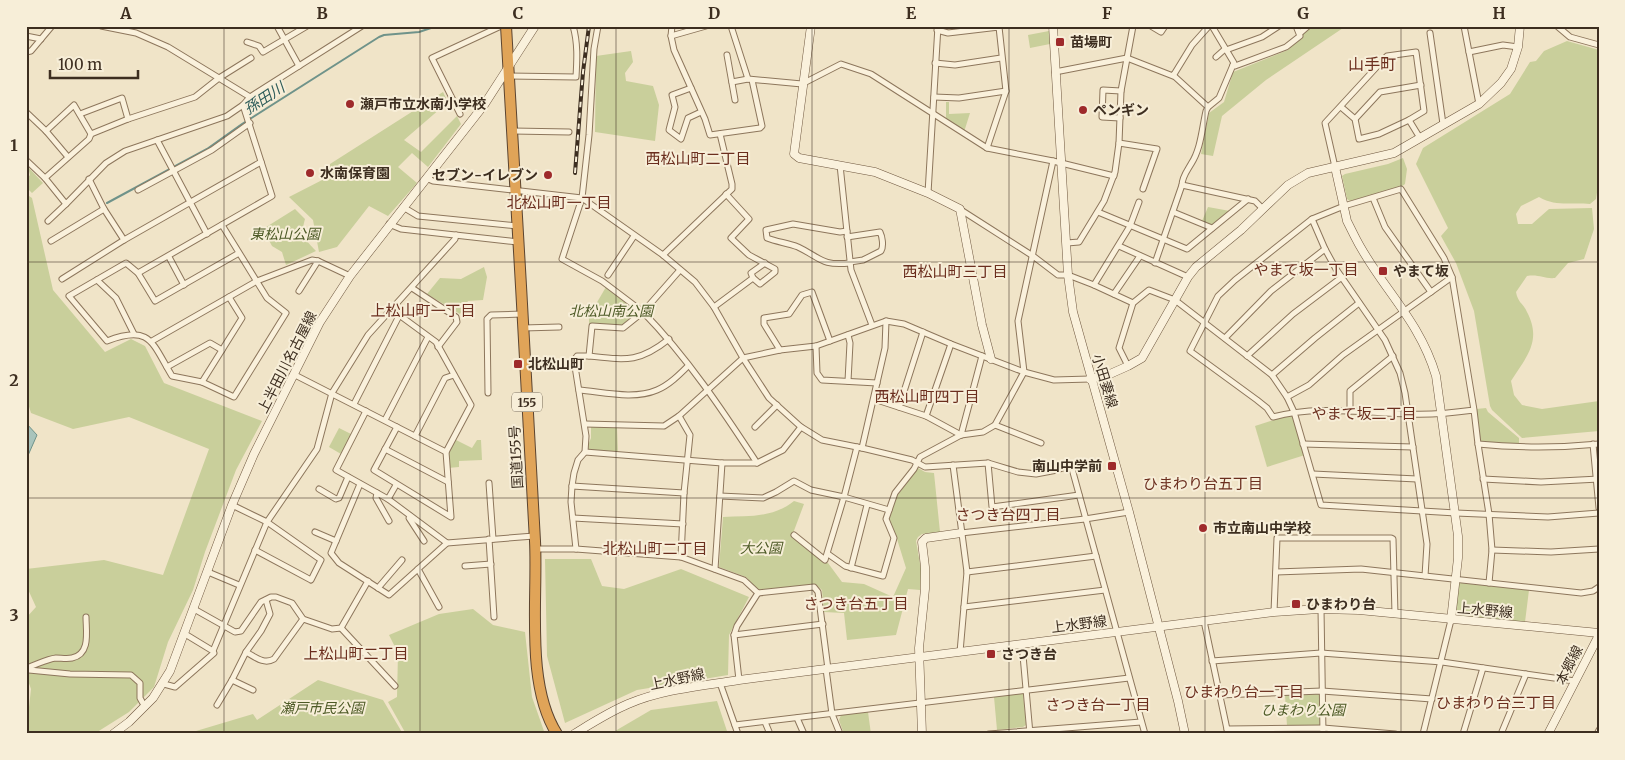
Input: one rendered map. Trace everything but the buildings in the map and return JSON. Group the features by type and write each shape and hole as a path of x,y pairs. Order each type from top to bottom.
{"highway":[{"name":"国道155号","path":"506,26 535,549 538,677 542,700 557,734"}],"street":[{"path":"26,52 31,50 52,26"},
{"path":"101,26 136,33 168,47 250,97"},
{"path":"277,26 299,66"},
{"path":"247,42 259,46 263,52 308,26"},
{"path":"48,221 106,163 125,152 227,116 243,105 250,97 362,26"},
{"path":"460,114 432,58 501,26"},
{"name":"上半田川名古屋線","path":"112,734 129,722 164,684 185,634 232,505 254,454 320,322 350,276 509,71 535,26"},
{"path":"509,71 576,77 576,35 573,26"},
{"path":"598,26 594,50 589,135 582,198 562,259 602,281 643,312 669,339 757,464"},
{"path":"672,26 671,36 674,50 692,88 710,135 760,128 762,126 750,79 731,26"},
{"path":"671,36 706,26"},
{"path":"810,26 794,154 798,158 875,172 928,193 960,209 1033,256 1058,275 1068,275 1094,284 1133,303"},
{"name":"小田妻線","path":"1053,26 1068,275 1073,312 1129,512 1185,734"},
{"path":"1067,243 1079,242 1104,201 1114,176 1119,143 1121,91 1133,26"},
{"path":"1151,26 1161,32 1165,26"},
{"path":"1156,263 1182,182 1197,152 1206,111 1219,98 1234,63 1210,26 1192,45 1174,75"},
{"path":"1216,57 1225,49 1262,37 1279,26"},
{"path":"1296,26 1300,33"},
{"path":"1233,66 1286,46 1300,36 1300,33 1308,26"},
{"path":"1464,26 1479,104"},
{"path":"585,424 664,426 679,416 743,358 780,350 816,346 886,321 904,324 1024,372 1054,380 1090,378 1110,374 1142,358 1188,277 1196,267 1241,230 1288,185 1308,173 1394,153 1479,104 1501,83 1511,69 1518,47 1520,26"},
{"path":"1557,26 1570,37 1599,45"},
{"path":"928,193 937,28 948,33 999,27 1006,91 987,148"},
{"path":"1430,32 1443,124"},
{"path":"26,36 41,39"},
{"path":"1469,52 1503,45 1518,47"},
{"path":"1341,106 1355,119 1359,139 1379,134 1410,120 1424,111 1416,52 1387,56 1325,123 1347,222 1358,244 1421,337 1430,356 1436,376 1456,513 1458,558 1451,620 1423,734"},
{"path":"727,55 735,100"},
{"path":"45,178 89,139 91,134 128,119 195,97 219,78 251,58"},
{"path":"935,63 955,65 1001,58"},
{"path":"1055,72 1128,58 1174,75 1208,107"},
{"path":"732,82 750,79 802,84 841,64 872,74 987,148 1053,161 1114,176"},
{"path":"1355,119 1380,92 1421,85"},
{"path":"692,88 672,95 675,107 669,130 681,139 688,118 701,112"},
{"path":"1120,118 1102,117 1103,90 1121,91"},
{"path":"934,97 959,98 1006,91"},
{"path":"80,114 122,98 128,119"},
{"path":"46,131 74,105 91,134"},
{"path":"138,273 169,257 272,196 243,105"},
{"path":"26,112 46,131 68,157"},
{"path":"1410,120 1420,138"},
{"path":"138,190 172,169 212,150 249,121"},
{"path":"513,131 569,132"},
{"path":"663,255 732,189 720,134"},
{"path":"157,140 207,234"},
{"path":"1119,143 1157,149 1144,189"},
{"path":"26,160 45,178 66,204"},
{"path":"828,554 851,568 883,576 894,538 886,519 895,493 920,457 961,435 983,432 995,425 1024,372 1018,321 1053,161"},
{"path":"62,279 124,240 261,162"},
{"path":"840,165 851,270 872,325"},
{"path":"426,178 432,182 582,198 663,255 695,282 714,307 743,358 769,398 801,426 822,440 912,460 916,464 925,467 988,463 1018,472 1036,474 1071,465 1145,734"},
{"path":"89,180 104,209 124,240"},
{"path":"1182,185 1255,201 1263,209"},
{"path":"1474,410 1442,414 1350,411 1294,412 1273,418 1267,408 1258,400 1190,351 1218,296 1312,219 1344,206 1401,189 1444,258 1452,277 1474,410 1489,514 1492,550 1489,583"},
{"path":"726,194 749,219 731,238 749,256 765,263 775,269 775,272 760,284 753,278 751,273 765,263"},
{"path":"1373,198 1385,227 1431,292"},
{"path":"1098,212 1187,249 1248,199"},
{"path":"1094,284 1130,226 1139,202"},
{"path":"403,207 418,216 518,226"},
{"path":"51,241 104,209"},
{"path":"960,209 982,325 991,359"},
{"path":"1173,212 1212,228"},
{"path":"1312,219 1325,250 1378,329 1400,373 1406,393 1422,511 1426,544 1425,576"},
{"path":"390,224 401,229 518,242"},
{"path":"792,224 847,234 880,232 883,248 881,251 863,260 850,263 835,265 825,263 796,246 766,238 766,230 792,224"},
{"path":"222,225 267,298 286,313 234,397 202,382 172,376 152,341 142,335 124,335 107,342 69,296 126,263 138,273 155,301 239,253"},
{"path":"164,684 175,687 214,653 213,651 239,585 267,522 315,454 332,394 368,335 455,239 456,234"},
{"path":"608,276 634,236"},
{"path":"1119,246 1188,277"},
{"path":"1225,338 1271,291 1325,250"},
{"path":"1114,294 1140,256"},
{"path":"169,257 184,285"},
{"path":"152,341 257,281 312,260 350,276"},
{"path":"299,291 318,261"},
{"path":"589,356 592,326 622,328 643,312 680,270"},
{"path":"1247,356 1293,314 1342,277"},
{"path":"1288,397 1309,385 1343,355 1452,277"},
{"path":"714,307 753,278"},
{"path":"97,280 116,298 134,334"},
{"path":"412,288 456,317 457,322 438,347"},
{"path":"1128,366 1118,348 1133,303 1149,290 1175,300 1272,375 1288,397 1294,412 1321,505 1548,517 1599,513"},
{"path":"780,350 764,324 764,318 789,314 802,295 812,292 830,341"},
{"path":"202,382 242,318 229,297"},
{"path":"1272,375 1360,303"},
{"path":"391,309 436,342 471,405 446,452 451,517 374,470 397,427"},
{"path":"488,393 487,319 491,315 522,314"},
{"path":"354,404 399,316"},
{"path":"794,535 825,560 874,399 885,348 886,321"},
{"path":"523,328 559,327"},
{"path":"899,407 923,332"},
{"path":"848,335 850,343 848,381"},
{"path":"385,420 428,337"},
{"path":"576,549 571,502 572,486 578,460 585,452 586,436 574,360 577,356 624,359 644,356 669,339"},
{"path":"167,367 210,343 222,350"},
{"path":"926,416 951,344"},
{"path":"816,346 817,373 822,380 877,383"},
{"path":"961,435 982,356"},
{"path":"1350,411 1350,391 1393,356"},
{"path":"579,390 637,394 657,390 671,382 688,366"},
{"path":"293,374 446,452"},
{"path":"415,436 445,378 454,375"},
{"path":"874,399 926,416 961,435"},
{"path":"754,428 777,405"},
{"path":"366,411 336,470 388,499 447,543"},
{"path":"679,416 690,435 689,461 684,493 681,557"},
{"path":"995,425 1041,443"},
{"path":"585,452 689,461 757,464 783,450 801,426"},
{"path":"1303,444 1413,447"},
{"path":"1478,444 1560,448 1596,444 1599,508"},
{"path":"385,449 448,482"},
{"path":"715,569 722,463"},
{"path":"988,463 992,506 1079,495"},
{"path":"953,465 966,572 960,652"},
{"path":"1313,474 1417,479"},
{"path":"319,489 336,499 339,498 348,476"},
{"path":"1483,479 1541,482 1597,479"},
{"path":"720,496 763,498 794,481 810,490 844,497 889,510"},
{"path":"489,483 491,492 491,564 494,617"},
{"path":"360,484 331,553 339,562 389,595 447,543 534,536"},
{"path":"388,499 396,485"},
{"path":"572,486 684,493"},
{"path":"377,493 376,498 389,521"},
{"path":"232,505 267,522 321,560 311,580 255,550"},
{"path":"851,568 867,505"},
{"path":"922,734 919,658 925,589 922,542 926,538 1129,512"},
{"path":"410,516 409,518 424,541"},
{"path":"573,518 683,524"},
{"path":"315,532 336,541"},
{"path":"1274,612 1277,538 1390,538 1393,539 1395,614"},
{"path":"535,549 576,549 681,557 744,580 758,593 814,587 818,592 823,624 832,714 840,734"},
{"path":"1492,550 1551,552 1599,549"},
{"path":"966,572 1096,556"},
{"path":"378,588 402,560"},
{"path":"465,566 491,564"},
{"path":"418,569 440,607"},
{"path":"1276,572 1361,569 1581,593 1593,591 1599,587"},
{"path":"208,572 239,585"},
{"path":"341,628 368,581"},
{"path":"964,608 1105,590"},
{"path":"738,680 734,635 737,626 758,593"},
{"path":"194,609 235,632 241,631 261,602 276,597 292,604 303,619 332,629 341,628"},
{"path":"217,705 246,652 270,614 266,600"},
{"path":"1321,609 1323,731"},
{"name":"上水野線","path":"574,734 605,715 628,704 657,694 720,683 1274,612 1321,609 1395,614 1599,634"},
{"path":"86,617 86,646 81,654 74,658 49,660 29,667 29,670 70,674 131,675 140,683 140,698 145,706"},
{"path":"246,652 265,662 274,660 303,619"},
{"path":"1204,621 1227,732 1323,731 1394,734"},
{"path":"734,635 823,624"},
{"path":"341,628 395,686"},
{"path":"185,634 213,651"},
{"name":"本郷線","path":"1548,734 1599,634"},
{"path":"1022,644 1030,732"},
{"path":"1212,660 1321,653 1442,662 1575,681"},
{"path":"1463,734 1483,668"},
{"path":"1501,734 1526,674"},
{"path":"734,726 1129,678"},
{"path":"232,680 253,690"},
{"path":"720,683 738,734"},
{"path":"1218,694 1322,691 1432,699"},
{"path":"797,718 804,734"},
{"path":"765,722 770,734"},
{"path":"989,734 1141,722"},
{"path":"1597,734 1599,730"}],"green space":[{"path":"1311,26 1346,26 1266,80 1222,116 1213,156 1201,154 1209,113 1224,102 1233,72 1288,50"},
{"path":"1049,31 1050,44 1030,48 1028,35"},
{"path":"1567,41 1599,50 1599,180 1596,199 1590,204 1551,202 1539,197 1521,206 1516,214 1518,224 1532,224 1549,209 1592,208 1594,229 1584,259 1568,263 1555,278 1527,276 1516,292 1531,322 1533,340 1527,356 1511,381 1514,395 1522,405 1542,409 1599,401 1599,431 1522,438 1490,406 1474,311 1456,263 1441,236 1448,228 1416,164 1423,148 1510,94 1530,62 1536,61 1544,51"},
{"path":"631,51 633,62 625,73 626,81 653,86 659,105 655,141 595,132 596,56"},
{"path":"443,92 448,102 404,140 421,152 457,116 461,124 428,167 412,153 398,167 417,183 388,216 369,206 337,247 319,252 313,220 289,197 330,176 330,164"},
{"path":"946,102 949,102 949,114 970,113 964,132 946,120"},
{"path":"1403,158 1407,169 1405,184 1401,187 1350,201 1347,199 1342,176 1388,164"},
{"path":"28,167 43,183 32,193 26,187 26,180 30,175"},
{"path":"26,194 32,198 53,290 105,352 131,339 145,346 164,383 262,421 236,470 205,552 193,590 168,642 154,687 129,712 94,734 26,734 31,689 26,675 26,618 36,607 26,585 26,569 104,560 163,575 209,449 129,417 73,429 31,413 26,397"},
{"path":"1208,207 1230,211 1213,226 1202,221"},
{"name":"東松山公園","path":"295,209 305,219 304,237 316,251 286,265 282,252 272,246 263,229"},
{"path":"484,267 487,277 483,300 468,301 460,314 427,294 440,278 461,279"},
{"name":"北松山南公園","path":"606,287 638,312 622,327 589,325 589,316"},
{"path":"1486,408 1488,412 1519,438 1519,444 1483,443 1479,440 1476,409"},
{"path":"1292,414 1305,455 1267,467 1255,426"},
{"path":"591,426 617,428 618,454 590,451 587,448 591,438"},
{"path":"339,428 351,434 341,454 329,447"},
{"path":"456,440 472,448 477,440 481,440 482,460 459,461 459,467 448,468 447,455"},
{"name":"大公園","path":"918,468 925,472 934,473 940,532 922,534 916,541 921,569 920,590 908,589 896,635 847,640 844,613 824,612 822,590 815,584 761,590 756,588 746,577 719,567 723,517 751,516 778,511 794,501 804,504 792,536 824,563 828,563 842,582 864,584 893,597 906,568 897,539 889,522 889,513 897,496"},
{"path":"545,559 591,559 602,586 624,589 681,569 749,597 729,635 728,675 637,690 565,723 547,656"},
{"path":"1459,584 1529,590 1525,622 1460,617 1456,612"},
{"path":"473,609 493,625 525,632 532,697 545,734 406,734 388,702 397,697 398,653 389,635 439,614"},
{"name":"瀬戸市民公園","path":"318,680 383,700 403,734 186,734 253,714 257,720"},
{"path":"1023,693 1026,725 997,730 994,697"},
{"name":"ひまわり公園","path":"1319,694 1320,725 1287,726 1285,695"},
{"path":"717,701 728,734 610,734 651,710"},
{"path":"868,712 871,734 844,734 839,720 841,715"}],"water":[{"path":"26,423 37,435 26,460"}],"waterway":[{"name":"孫田川","path":"107,203 207,149 242,124 379,37 419,32 437,26"}],"railway":[{"path":"575,173 583,72 589,26"}],"place":[{"name":"苗場町","path":"1060,42"},
{"name":"瀬戸市立水南小学校","path":"350,104"},
{"name":"ペンギン","path":"1083,110"},
{"name":"水南保育園","path":"310,173"},
{"name":"セブン-イレブン","path":"548,175"},
{"name":"やまて坂","path":"1383,271"},
{"name":"北松山町","path":"518,364"},
{"name":"南山中学前","path":"1112,466"},
{"name":"市立南山中学校","path":"1203,528"},
{"name":"ひまわり台","path":"1296,604"},
{"name":"さつき台","path":"991,654"}],"district":[{"name":"山手町","path":"1372,64"},
{"name":"西松山町二丁目","path":"698,158"},
{"name":"北松山町一丁目","path":"559,202"},
{"name":"やまて坂一丁目","path":"1306,269"},
{"name":"西松山町三丁目","path":"955,271"},
{"name":"上松山町一丁目","path":"423,310"},
{"name":"西松山町四丁目","path":"927,396"},
{"name":"やまて坂二丁目","path":"1364,413"},
{"name":"ひまわり台五丁目","path":"1203,483"},
{"name":"さつき台四丁目","path":"1008,514"},
{"name":"北松山町二丁目","path":"655,548"},
{"name":"さつき台五丁目","path":"856,603"},
{"name":"上松山町二丁目","path":"356,653"},
{"name":"ひまわり台一丁目","path":"1244,691"},
{"name":"ひまわり台三丁目","path":"1496,702"},
{"name":"さつき台一丁目","path":"1098,704"}]}
